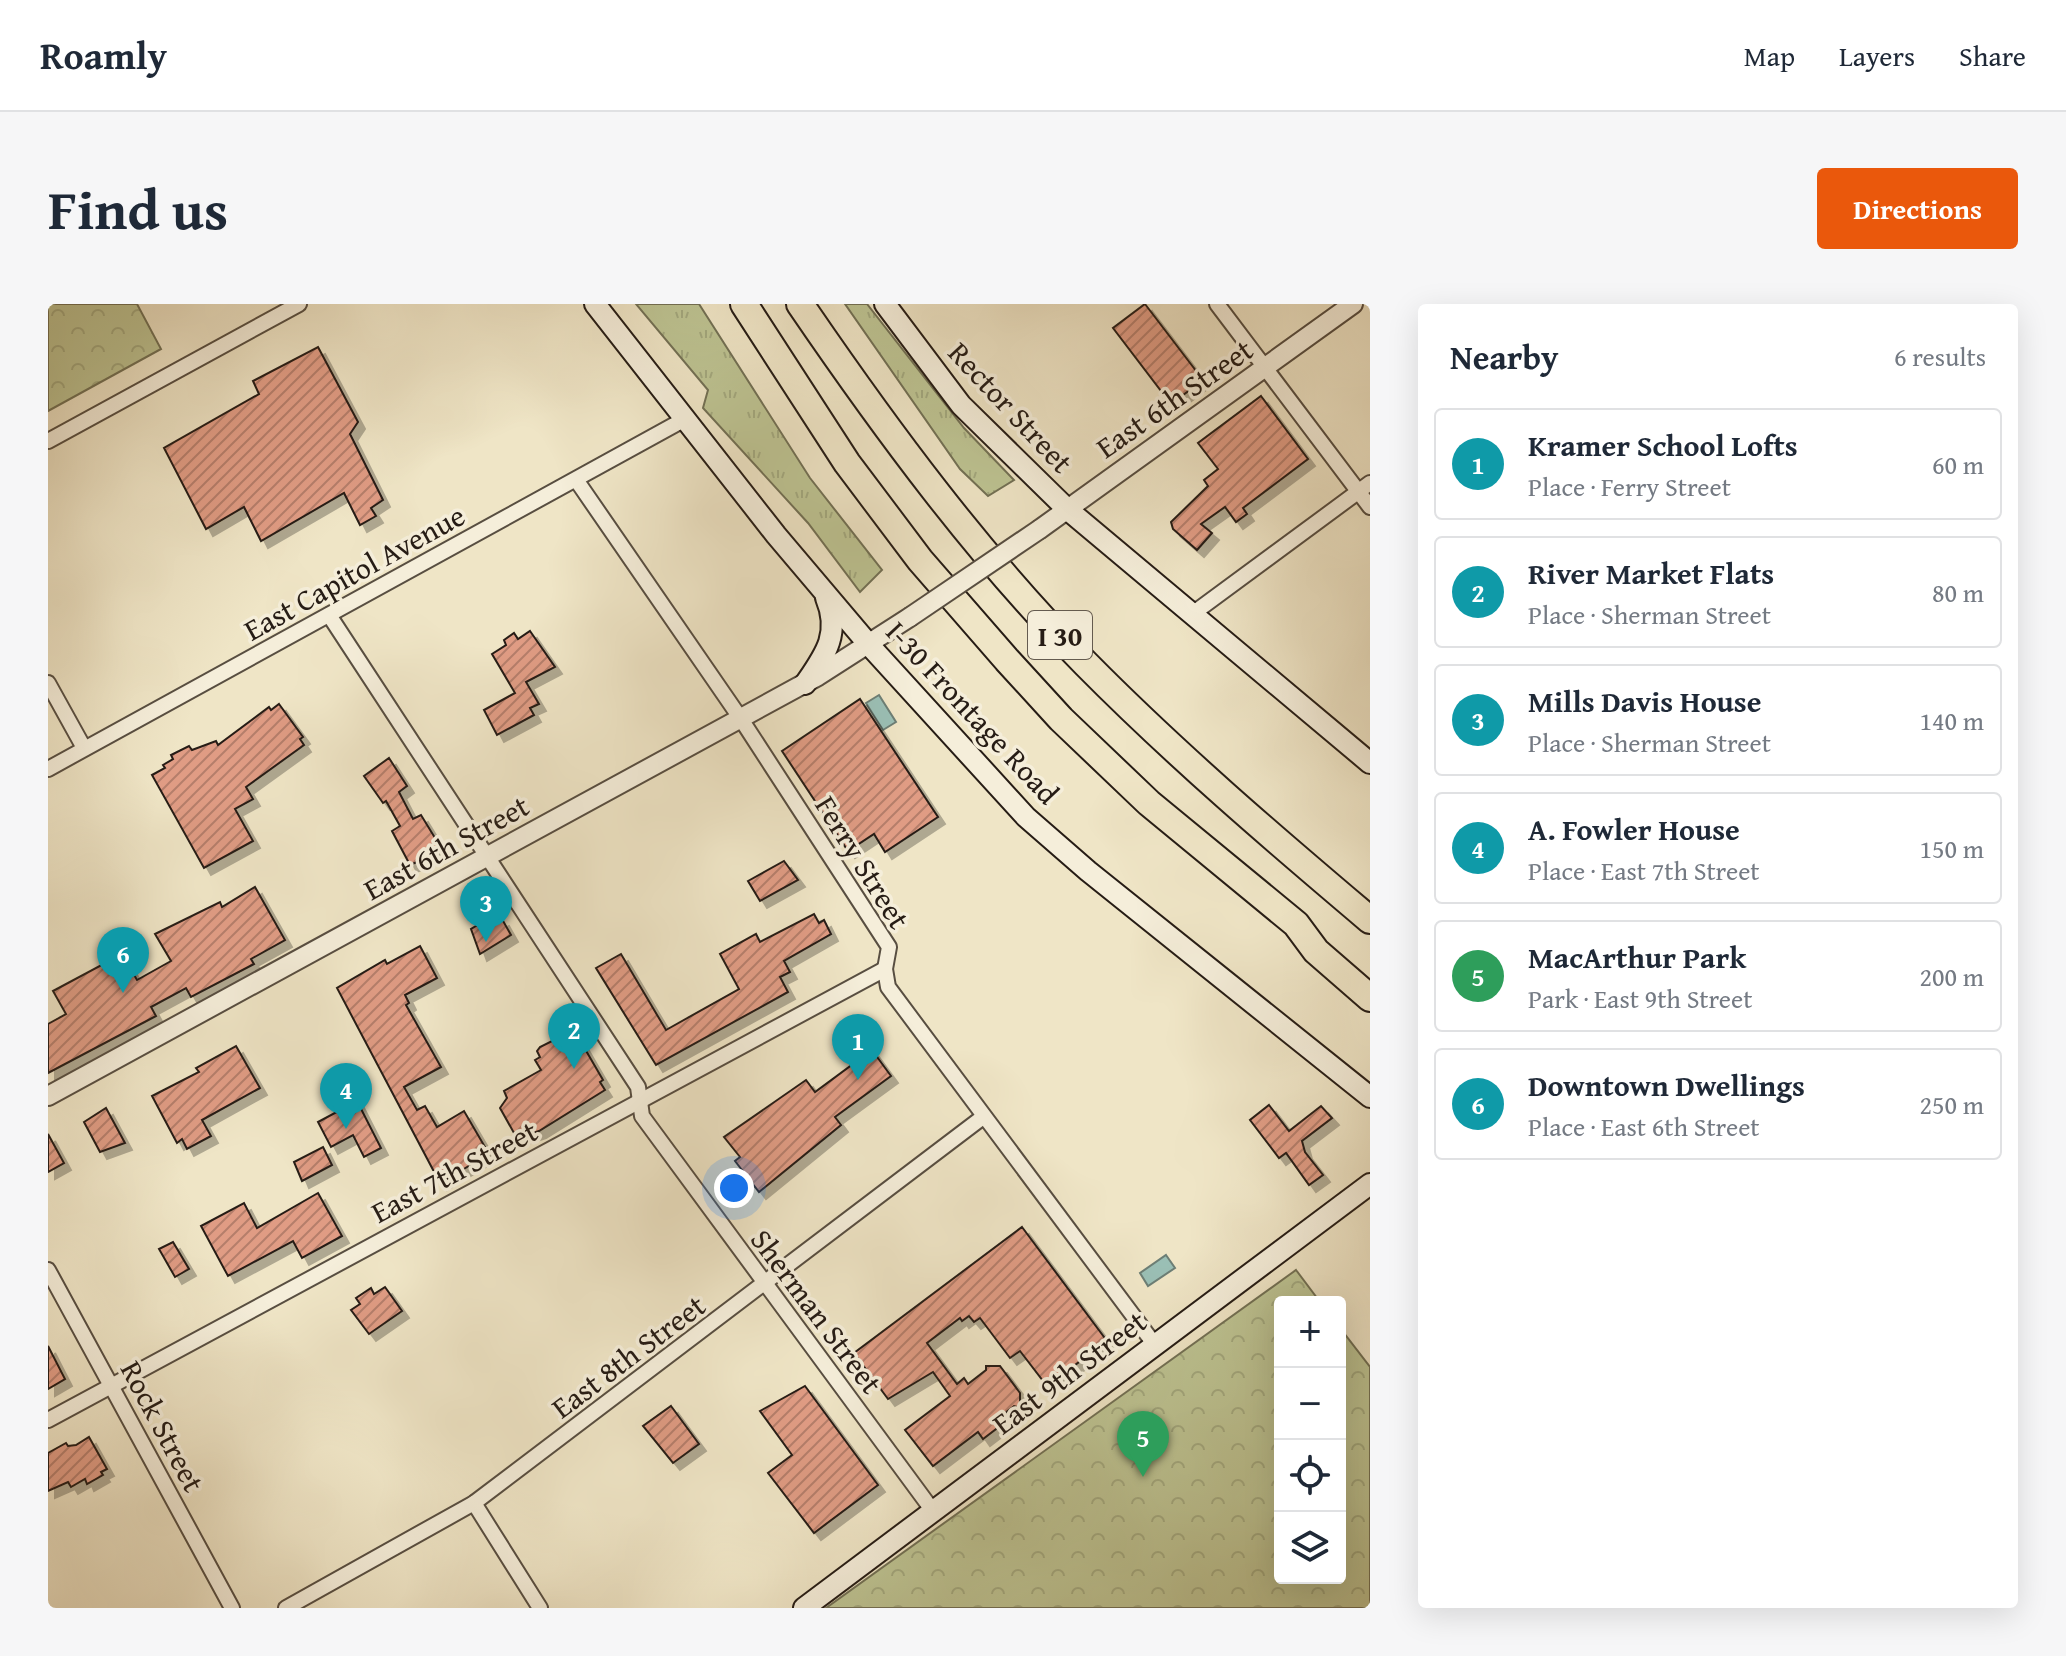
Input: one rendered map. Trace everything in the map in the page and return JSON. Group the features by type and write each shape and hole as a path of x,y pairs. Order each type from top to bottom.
{"highway":[{"name":"I 30","path":"744,304 847,463 920,560 1061,719 1149,803 1296,924 1327,938 1370,975"},
{"name":"I 30","path":"800,304 883,424 1021,592 1085,663 1195,769 1370,920"},
{"path":"1296,924 1316,951 1370,998"}],"main road":[{"name":"I-30 Frontage Road","path":"595,304 870,646 1026,817 1123,900 1370,1097"},
{"name":"Rector Street","path":"885,304 961,405 1067,509"},
{"path":"1067,509 1370,763"},
{"path":"805,684 828,651 833,632 832,614 819,584"},
{"name":"East 9th Street","path":"804,1608 1370,1184"}],"street":[{"path":"48,441 299,304"},
{"path":"1217,304 1364,488 1370,507"},
{"name":"East 6th Street","path":"48,1096 870,646 1040,529 1353,304"},
{"name":"East Capitol Avenue","path":"48,769 685,419"},
{"name":"Ferry Street","path":"577,481 741,719 889,947 885,969 888,987 1155,1345"},
{"path":"1191,615 1364,488"},
{"name":"Sherman Street","path":"329,615 638,1087 642,1116 933,1511"},
{"path":"48,683 84,748"},
{"name":"East 7th Street","path":"48,1420 885,969"},
{"name":"East 8th Street","path":"286,1608 474,1503 766,1285 983,1117"},
{"name":"Rock Street","path":"48,1270 232,1608"},
{"path":"474,1503 540,1608"}],"green space":[{"path":"48,304 137,304 161,349 48,411"},
{"path":"636,304 699,304 810,478 882,570 860,592 808,523 703,408 708,390"},
{"path":"845,304 867,304 964,428 1014,480 988,496 960,469"},
{"path":"1296,1270 1316,1296 1274,1296 1274,1584 1346,1584 1346,1336 1370,1367 1370,1608 826,1608"}],"water":[{"path":"879,695 896,722 883,730 866,703"},
{"path":"1166,1255 1175,1268 1148,1286 1140,1273"}],"building":[{"path":"1145,304 1203,380 1171,404 1113,328"},
{"path":"318,347 358,422 350,434 383,500 371,508 376,516 360,525 344,493 261,541 244,507 206,529 164,448 259,394 253,381"},
{"path":"1261,396 1308,459 1243,508 1247,514 1236,522 1225,507 1201,524 1212,533 1197,550 1173,529 1171,522 1208,486 1204,480 1218,469 1198,443"},
{"path":"530,631 555,667 526,682 539,704 530,708 534,715 497,735 484,710 515,693 492,654 506,645 504,640 514,633 518,639"},
{"path":"860,699 938,817 885,852 874,834 848,851 782,751"},
{"path":"279,704 303,737 300,739 304,745 246,787 253,799 235,809 253,841 204,868 152,775 165,768 163,765 173,759 171,755 189,746 192,750 216,741 218,745 269,707 271,710"},
{"path":"389,758 407,786 399,792 413,819 421,815 443,851 410,865 392,831 400,826 386,801 383,803 364,776"},
{"path":"784,861 798,880 760,901 748,881"},
{"path":"255,887 285,940 251,959 254,964 191,997 186,988 151,1007 156,1016 48,1073 48,1024 66,1014 53,991 122,954 137,980 171,961 155,934 220,902 222,907"},
{"path":"488,909 496,922 502,919 511,935 480,954 471,929 481,923 476,915"},
{"path":"814,914 819,923 824,920 831,934 784,961 790,972 780,977 788,992 656,1065 596,968 621,954 666,1030 739,989 720,954 756,934 760,942"},
{"path":"420,946 437,978 405,995 409,1003 406,1005 441,1067 404,1087 417,1110 425,1106 437,1127 464,1111 489,1154 440,1183 337,988 385,960 387,964"},
{"path":"574,1030 603,1080 600,1082 605,1090 539,1131 521,1137 518,1131 514,1133 500,1108 507,1098 504,1091 541,1070 535,1060 540,1057 537,1051 540,1047"},
{"path":"236,1046 260,1088 202,1120 211,1136 187,1149 182,1139 177,1143 152,1096 199,1072 196,1068"},
{"path":"872,1050 891,1076 835,1117 841,1125 759,1192 735,1161 740,1157 724,1137 806,1080 815,1092"},
{"path":"357,1101 381,1148 364,1157 353,1135 331,1147 318,1122"},
{"path":"1269,1105 1289,1131 1321,1106 1332,1118 1302,1141 1305,1152 1323,1175 1309,1185 1286,1153 1279,1158 1250,1120"},
{"path":"106,1108 125,1143 100,1152 84,1122"},
{"path":"48,1134 64,1163 48,1172"},
{"path":"323,1147 332,1165 302,1181 294,1162"},
{"path":"318,1193 342,1236 302,1258 293,1241 228,1276 201,1226 244,1203 257,1228"},
{"path":"1022,1227 1107,1341 1047,1386 1020,1351 1010,1358 980,1318 974,1322 969,1316 962,1321 960,1318 927,1343 957,1384 964,1378 968,1384 986,1370 986,1366 1000,1366 1020,1393 1020,1408 1014,1406 996,1420 1000,1426 983,1439 978,1432 933,1466 905,1430 950,1396 933,1372 888,1399 854,1353"},
{"path":"173,1242 189,1269 175,1277 159,1249"},
{"path":"385,1287 402,1311 369,1334 351,1310 360,1304 356,1298 371,1288 374,1294"},
{"path":"48,1346 65,1379 48,1389"},
{"path":"805,1386 878,1485 814,1533 768,1473 792,1455 760,1411"},
{"path":"671,1406 699,1444 673,1463 643,1426"},
{"path":"89,1437 107,1469 101,1472 103,1475 87,1484 85,1479 71,1487 68,1482 48,1491 48,1453 66,1443 68,1446 76,1445"}],"place":[{"name":"Mills Davis House","path":"486,942"},
{"name":"Downtown Dwellings","path":"123,993"},
{"name":"River Market Flats","path":"574,1069"},
{"name":"Kramer School Lofts","path":"858,1080"},
{"name":"A. Fowler House","path":"346,1129"},
{"name":"MacArthur Park","path":"1143,1477"}]}
